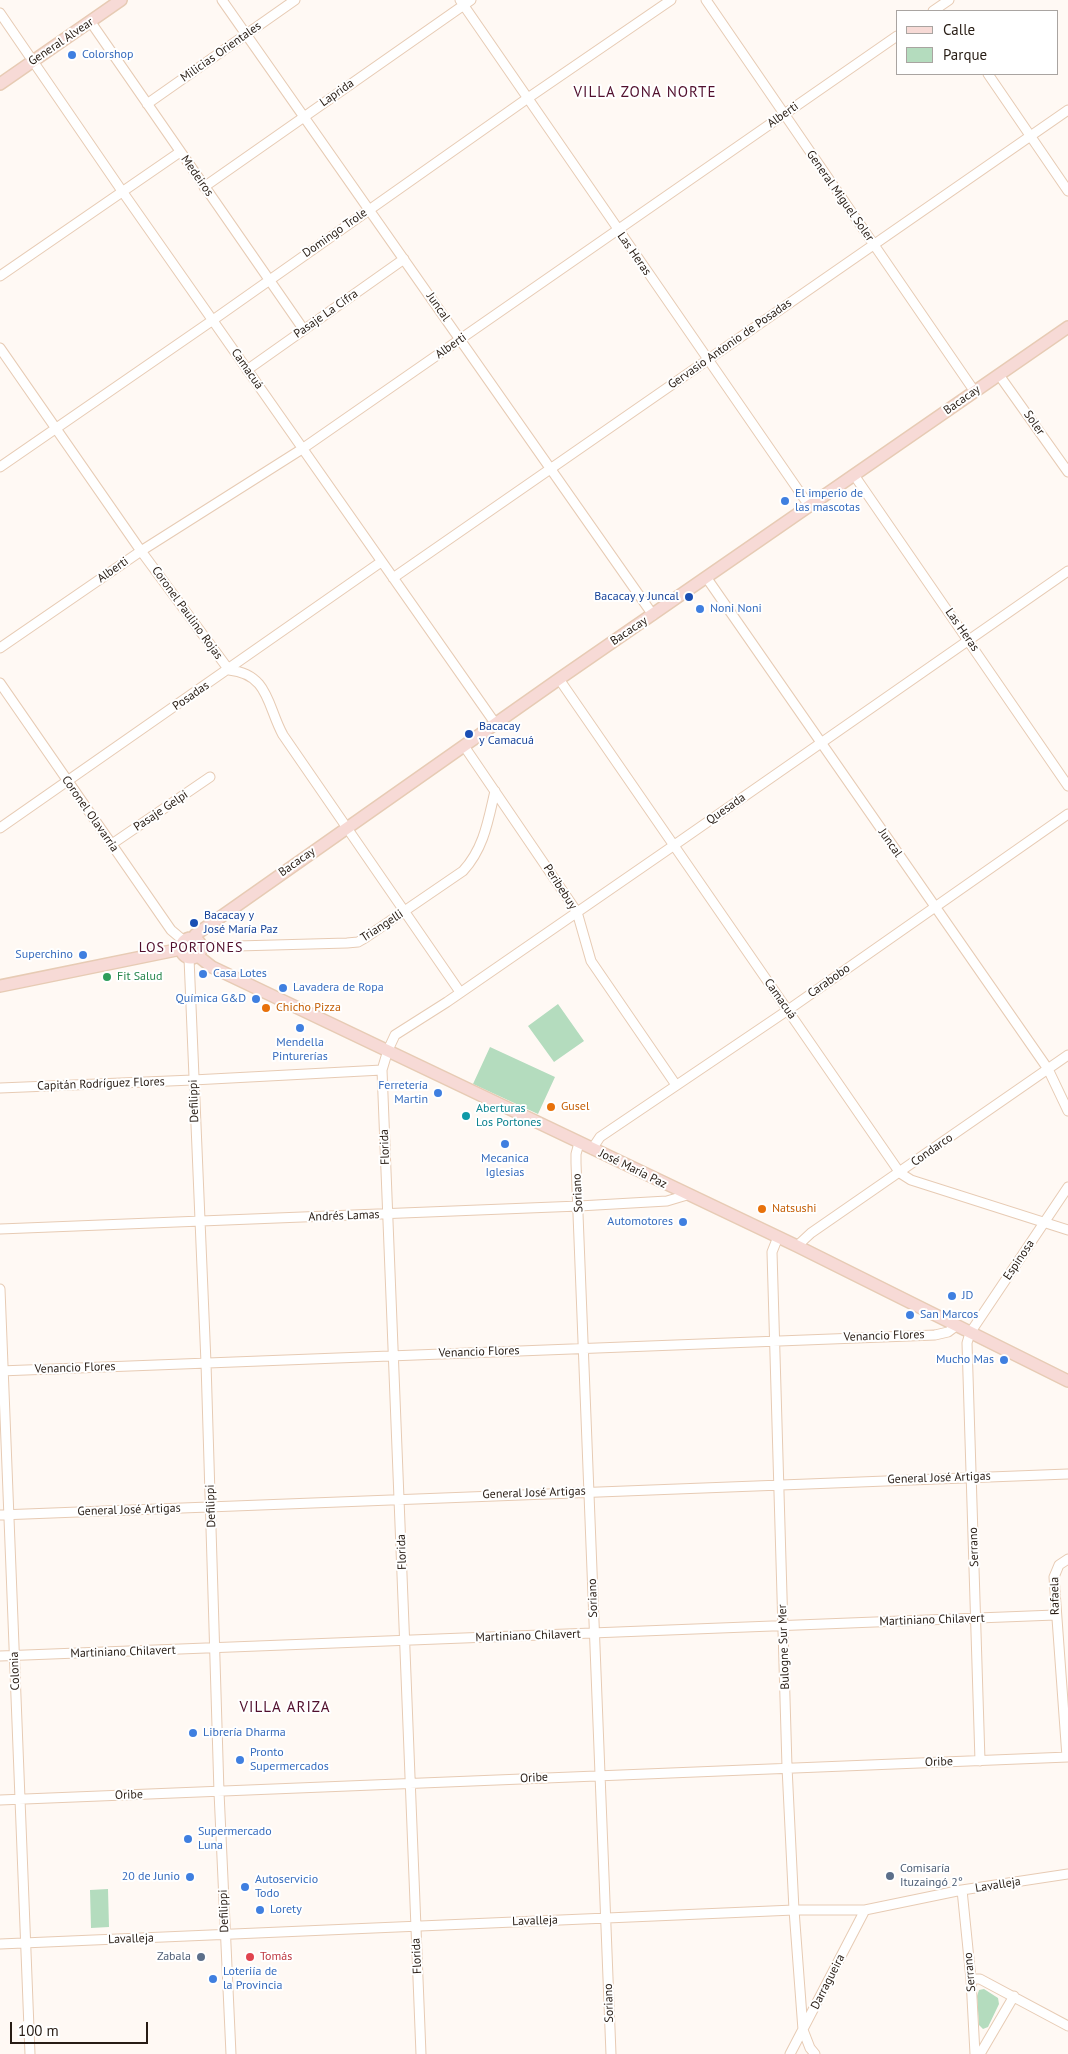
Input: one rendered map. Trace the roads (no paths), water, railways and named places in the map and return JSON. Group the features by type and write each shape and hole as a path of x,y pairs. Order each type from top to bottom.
{"street":[{"name":"General Alvear","path":"0,84 121,0"},
{"name":"Juncal","path":"222,0 370,209 652,615"},
{"name":"Milicias Orientales","path":"147,104 295,0"},
{"name":"Domingo Trole","path":"0,467 671,0"},
{"name":"General Miguel Soler","path":"706,0 975,392"},
{"name":"Las Heras","path":"465,2 618,230 810,507"},
{"name":"Laprida","path":"204,187 465,2"},
{"name":"Camacuá","path":"0,13 122,191 495,723"},
{"name":"Medeiros","path":"90,22 304,330"},
{"name":"Alberti","path":"0,648 141,551 302,449 896,37"},
{"path":"989,75 1068,191"},
{"name":"Gervasio Antonio de Posadas","path":"393,578 1068,110"},
{"path":"0,276 180,152"},
{"name":"Pasaje La Cifra","path":"248,370 404,259"},
{"name":"Bacacay","path":"191,948 200,932 346,828 1068,327"},
{"name":"Coronel Paulino Rojas","path":"0,348 141,551 229,670 246,672 260,685 267,695 283,735 460,992"},
{"name":"Soler","path":"1000,374 1068,472"},
{"name":"Las Heras","path":"854,475 1068,786"},
{"name":"Posadas","path":"0,828 229,670 381,562"},
{"name":"Quesada","path":"388,1050 395,1035 673,846 1068,571"},
{"name":"Juncal","path":"706,577 820,744 1048,1069 1068,1111"},
{"name":"Camacuá","path":"559,679 900,1173 911,1180 1068,1230"},
{"name":"Coronel Olavarría","path":"0,683 171,930 191,948"},
{"name":"Peribebuy","path":"464,746 576,912 588,953 594,966 676,1085"},
{"name":"Pasaje Gelpi","path":"112,844 210,777"},
{"name":"Triangelli","path":"191,948 358,942 463,871 472,861 484,838 495,791"},
{"name":"Carabobo","path":"592,1148 600,1137 788,1010 1068,814"},
{"path":"0,986 191,948"},
{"name":"José María Paz","path":"191,948 212,967 797,1246 1068,1381"},
{"name":"Defilippi","path":"191,948 193,1080 206,1363 230,2054"},
{"name":"Florida","path":"388,1050 382,1070 421,2054"},
{"name":"Condarco","path":"797,1246 811,1233 1068,1055"},
{"name":"Capitán Rodríguez Flores","path":"0,1088 382,1070"},
{"name":"Soriano","path":"580,1143 576,1154 611,2054"},
{"name":"Espinosa","path":"970,1333 1068,1187"},
{"name":"Andrés Lamas","path":"0,1228 199,1222 579,1206 667,1201 687,1195"},
{"name":"Bulogne Sur Mer","path":"778,1237 772,1252 787,1768 794,1910 803,2030 810,2048 815,2054"},
{"name":"Colonia","path":"0,1289 4,1514 14,1656 30,2054"},
{"name":"Venancio Flores","path":"2,1371 935,1335 948,1332 956,1326"},
{"name":"Serrano","path":"970,1333 967,1343 980,1761"},
{"name":"General José Artigas","path":"4,1514 1068,1474"},
{"name":"Rafaela","path":"1067,1559 1059,1565 1055,1572 1055,1615 1068,1757"},
{"name":"Martiniano Chilavert","path":"0,1656 1055,1615"},
{"name":"Oribe","path":"0,1800 1068,1757"},
{"name":"Lavalleja","path":"0,1944 794,1910 865,1910 962,1890 1068,1874"},
{"name":"Serrano","path":"962,1890 971,1980 975,2054"},
{"name":"Darragueira","path":"790,2054 865,1910"},
{"path":"971,1980 980,1979 1068,2026"},
{"path":"980,2054 1014,1996"}],"place":[{"name":"Colorshop","path":"72,55"},
{"name":"El imperio de las mascotas","path":"785,501"},
{"name":"Bacacay y Juncal","path":"689,597"},
{"name":"Noni Noni","path":"700,609"},
{"name":"Bacacay y Camacuá","path":"469,734"},
{"name":"Bacacay y José María Paz","path":"194,923"},
{"name":"Superchino","path":"83,955"},
{"name":"Casa Lotes","path":"203,974"},
{"name":"Fit Salud","path":"107,977"},
{"name":"Lavadera de Ropa","path":"283,988"},
{"name":"Química G&D","path":"256,999"},
{"name":"Chicho Pizza","path":"266,1008"},
{"name":"Mendella Pinturerías","path":"300,1028"},
{"name":"Ferretería Martin","path":"438,1093"},
{"name":"Gusel","path":"551,1107"},
{"name":"Aberturas Los Portones","path":"466,1116"},
{"name":"Mecanica Iglesias","path":"505,1144"},
{"name":"Natsushi","path":"762,1209"},
{"name":"Automotores","path":"683,1222"},
{"name":"JD","path":"952,1296"},
{"name":"San Marcos","path":"910,1315"},
{"name":"Mucho Mas","path":"1004,1360"},
{"name":"Librería Dharma","path":"193,1733"},
{"name":"Pronto Supermercados","path":"240,1760"},
{"name":"Supermercado Luna","path":"188,1839"},
{"name":"Comisaría Ituzaingó 2°","path":"890,1876"},
{"name":"20 de Junio","path":"190,1877"},
{"name":"Autoservicio Todo","path":"245,1887"},
{"name":"Lorety","path":"260,1910"},
{"name":"Zabala","path":"201,1957"},
{"name":"Tomás","path":"250,1957"},
{"name":"Loteriía de la Provincia","path":"213,1979"}],"district":[{"name":"VILLA ZONA NORTE","path":"645,93"},
{"name":"LOS PORTONES","path":"191,948"},
{"name":"VILLA ARIZA","path":"285,1708"}]}
